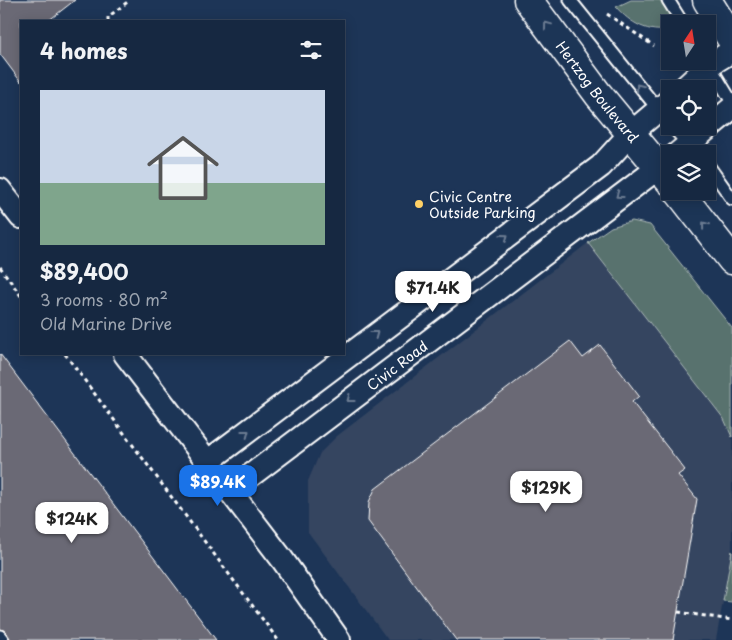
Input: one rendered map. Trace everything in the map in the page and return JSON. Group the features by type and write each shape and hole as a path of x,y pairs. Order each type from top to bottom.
{"street":[{"name":"Hertzog Boulevard","path":"528,0 598,94 631,133 661,151"},
{"path":"706,0 732,40"},
{"path":"716,59 732,51"},
{"path":"692,80 701,70"},
{"name":"Civic Road","path":"693,145 732,108"},
{"path":"207,462 601,166 631,133 661,118"},
{"name":"Civic Road","path":"230,490 661,172"},
{"path":"0,190 20,216"},
{"path":"685,200 732,260"},
{"path":"126,355 230,490 339,640"}],"lane":[{"path":"570,0 661,108"},
{"path":"668,0 677,15"},
{"path":"712,70 732,102"},
{"path":"716,176 732,199"},
{"path":"0,636 3,640"}],"path":[{"path":"108,20 130,0"},
{"path":"602,8 608,15 654,46"},
{"path":"0,267 20,295"},
{"path":"66,355 278,640"},
{"path":"678,612 732,620"}],"shaded area":[{"path":"588,243 724,419 732,437 732,551 716,640 388,640 308,532 308,481 320,453 337,436"}],"green space":[{"path":"631,0 662,0 671,15 661,15 661,30 655,30 640,26 627,18 616,7"},
{"path":"632,221 650,225 732,328 732,437 724,419 588,243 611,227"},
{"path":"732,551 732,602 723,601"}],"building":[{"path":"0,0 75,0 49,20 20,20 20,81 0,54"},
{"path":"570,341 583,358 600,345 639,396 632,402 685,470 678,475 697,499 673,640 456,640 368,521 369,502 375,489"},
{"path":"0,354 216,640 10,640 6,632 0,629"}],"place":[{"name":"Civic Centre Outside Parking","path":"419,204"}]}
